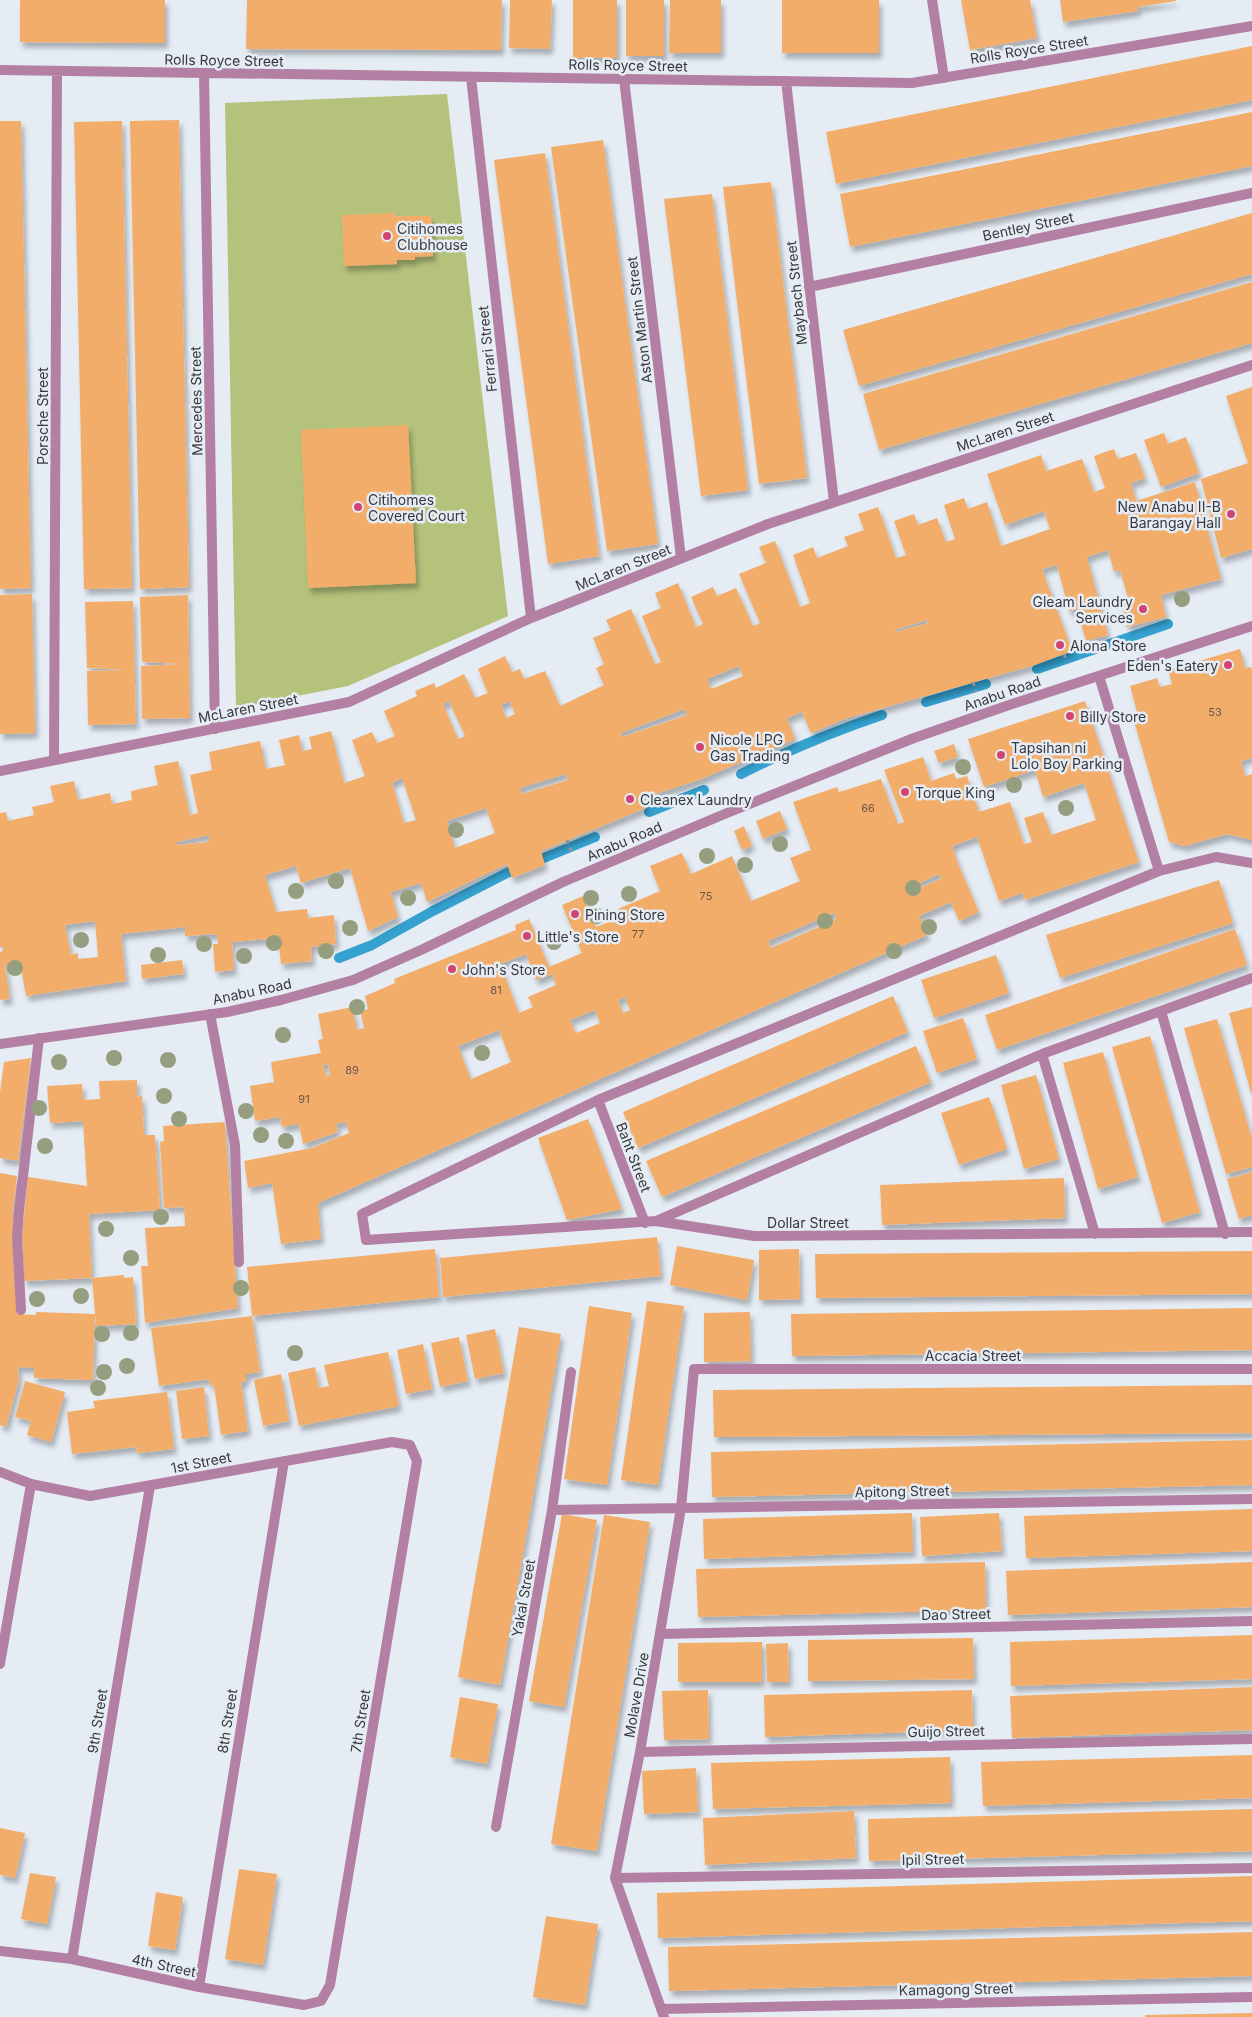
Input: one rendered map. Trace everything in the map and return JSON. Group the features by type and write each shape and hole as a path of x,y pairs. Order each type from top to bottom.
{"street":[{"path":"932,0 944,78"},
{"name":"Rolls Royce Street","path":"0,70 912,83 1252,26"},
{"name":"Porsche Street","path":"54,760 57,71"},
{"name":"Mercedes Street","path":"204,73 215,729"},
{"name":"Ferrari Street","path":"471,77 531,618"},
{"name":"Aston Martin Street","path":"624,79 681,558"},
{"name":"Maybach Street","path":"786,81 834,502"},
{"name":"Bentley Street","path":"809,287 1252,193"},
{"name":"McLaren Street","path":"0,771 349,702 531,618 768,524 1252,365"},
{"name":"Anabu Road","path":"0,1044 210,1014 281,1000 353,980 421,950 563,882 914,738 1252,626"},
{"path":"1099,676 1159,871"},
{"path":"598,1100 1159,871 1216,857 1251,866"},
{"path":"656,1221 1042,1054 1252,978"},
{"path":"1161,1011 1225,1234"},
{"path":"210,1014 235,1145 239,1262"},
{"path":"21,1310 17,1237 39,1038"},
{"path":"1042,1054 1095,1234"},
{"name":"Baht Street","path":"598,1100 645,1223"},
{"name":"Dollar Street","path":"598,1100 362,1214 366,1240 656,1221 754,1236 1225,1234 1252,1232"},
{"name":"Accacia Street","path":"694,1369 1252,1369"},
{"name":"Molave Drive","path":"615,1878 640,1752 681,1508 694,1369"},
{"name":"Yakal Street","path":"496,1828 552,1510 571,1372"},
{"name":"1st Street","path":"0,1472 30,1484 90,1496 392,1442 410,1445"},
{"name":"7th Street","path":"321,2001 330,1985 417,1461 410,1445"},
{"name":"8th Street","path":"198,1987 284,1461"},
{"path":"0,1664 30,1484"},
{"name":"9th Street","path":"72,1960 150,1486"},
{"name":"Apitong Street","path":"552,1510 1252,1499"},
{"name":"Dao Street","path":"660,1634 1252,1622"},
{"name":"Guijo Street","path":"640,1752 1252,1739"},
{"name":"Ipil Street","path":"615,1878 1252,1868"},
{"path":"615,1878 663,2013"},
{"name":"4th Street","path":"0,1951 72,1960 198,1987 304,2005 321,2001"},
{"name":"Kamagong Street","path":"663,2013 1252,1997"}],"path":[{"path":"973,682 976,691"},
{"path":"567,840 572,854"}],"green space":[{"path":"447,94 508,616 348,686 236,708 225,103"}],"building":[{"path":"20,0 165,0 165,43 20,42"},
{"path":"247,0 502,0 501,50 246,49"},
{"path":"510,0 552,0 550,49 509,48"},
{"path":"573,0 617,0 617,58 573,58"},
{"path":"626,0 664,0 664,56 626,56"},
{"path":"670,0 721,0 721,53 669,53"},
{"path":"782,0 879,0 879,53 782,53"},
{"path":"961,0 1030,0 1037,38 970,50"},
{"path":"1060,0 1176,1 1138,7 1138,11 1063,22"},
{"path":"1252,46 1252,100 836,184 826,132"},
{"path":"1252,112 1252,166 850,247 840,194"},
{"path":"179,120 189,587 140,589 130,121"},
{"path":"0,121 21,121 31,588 0,589"},
{"path":"122,121 132,588 84,589 74,122"},
{"path":"603,140 658,544 607,551 551,147"},
{"path":"545,153 599,556 548,564 494,160"},
{"path":"771,182 807,478 759,484 723,187"},
{"path":"712,194 748,490 701,496 664,199"},
{"name":"Citihomes Clubhouse","path":"395,213 395,216 431,216 433,256 415,257 415,260 397,260 397,264 344,266 342,215"},
{"path":"1252,213 1252,274 859,386 843,330"},
{"path":"1252,282 1252,343 879,450 863,394"},
{"name":"New Anabu II-B Barangay Hall","path":"1252,387 1252,549 1221,558 1201,479 1248,463 1226,396"},
{"name":"Citihomes Covered Court","path":"408,425 416,583 308,588 301,430"},
{"path":"1164,433 1168,444 1186,437 1199,473 1161,487 1144,440"},
{"path":"1114,449 1118,459 1136,453 1145,478 1131,483 1136,501 1195,482 1221,579 1161,595 1166,617 1127,627 1121,600 1128,598 1120,570 1114,572 1108,550 1087,557 1108,635 1086,641 1077,609 1069,611 1057,565 1042,569 1072,651 1035,665 844,719 811,733 802,712 787,718 795,739 699,780 643,798 646,808 541,851 545,865 512,878 507,864 427,902 421,883 391,892 398,917 368,931 350,868 301,883 296,866 265,875 276,912 307,909 308,918 334,915 336,944 311,947 312,961 281,964 278,938 232,942 234,970 215,972 213,944 218,944 217,934 185,936 185,927 121,934 126,981 26,996 20,963 5,965 10,999 0,1000 0,952 3,951 3,947 0,947 0,813 6,812 8,821 34,815 32,807 54,802 50,786 74,781 78,800 110,793 112,804 132,800 131,791 158,785 154,766 178,761 190,815 198,813 190,775 212,770 209,752 260,741 266,769 285,765 279,740 299,735 302,751 312,749 309,737 331,731 344,783 365,776 352,740 372,732 377,743 395,736 384,711 417,696 415,691 434,683 436,688 464,674 475,698 488,693 478,669 505,656 512,672 520,669 524,679 545,671 560,706 604,685 596,668 604,664 593,638 611,630 606,620 631,609 655,664 661,662 642,616 661,608 655,593 678,583 696,627 703,624 691,597 713,587 717,596 736,588 753,626 760,623 739,574 766,563 759,547 775,541 800,607 810,603 793,555 813,547 817,558 848,546 844,537 864,530 858,514 878,507 896,558 906,555 894,521 914,514 918,525 937,518 946,542 955,539 944,505 964,498 968,509 987,502 1001,546 1050,529 1044,511 1005,525 987,474 1041,455 1046,471 1082,459 1094,492 1105,488 1094,456","holes":["927,620 928,623 896,632 895,630","739,666 743,676 711,689 707,679","449,701 465,736 458,739 443,704","510,701 515,714 506,718 501,705","685,709 687,715 622,737 621,733","566,774 568,780 522,794 520,788","402,778 416,820 404,823 392,783","486,808 495,833 455,848 447,821","209,835 209,842 177,845 177,842","95,921 98,957 78,959 78,953 71,955 65,925"]},
{"path":"32,594 35,733 0,734 0,595"},
{"path":"188,595 190,718 142,719 141,666 184,664 142,662 140,597"},
{"path":"133,601 136,724 88,725 87,671 130,670 87,668 85,602"},
{"path":"1240,649 1245,668 1251,667 1252,671 1252,758 1241,761 1245,776 1252,774 1252,840 1227,834 1185,846 1169,842 1132,714 1137,712 1130,686 1157,678 1160,687 1172,684 1168,670"},
{"path":"1085,701 1139,862 1025,900 1023,893 999,901 977,837 952,846 979,912 959,921 951,902 919,916 927,935 318,1203 321,1239 281,1244 272,1183 248,1188 244,1161 312,1148 349,1133 346,1122 336,1124 338,1132 303,1144 299,1124 282,1127 280,1117 255,1121 250,1086 274,1082 271,1062 321,1053 318,1040 323,1039 318,1014 352,1007 357,1030 364,1028 360,1011 368,1009 365,996 395,983 394,979 516,930 515,925 529,919 549,967 582,953 562,905 583,896 596,927 621,917 618,909 660,891 650,866 682,853 691,874 732,856 751,901 800,881 790,858 811,850 793,802 837,787 839,792 881,779 898,824 904,822 884,770 923,757 931,781 954,773 956,779 967,776 979,812 1010,802 1024,844 1032,842 1024,818 1043,812 1051,835 1096,820 1084,783 1043,797 1035,770 984,787 968,739","holes":["939,874 941,879 909,892 907,889","834,913 837,919 771,948 768,941","526,954 536,980 552,974 556,985 528,997 533,1007 519,1013 500,964","625,997 630,1010 623,1013 618,1000","595,1010 600,1023 576,1033 570,1020","499,1030 511,1062 471,1079 458,1046","328,1064 330,1075 326,1076 323,1065"]},
{"path":"954,744 958,757 939,763 934,751"},
{"path":"780,811 787,829 763,839 756,821"},
{"path":"744,826 752,846 742,850 734,831"},
{"path":"1219,880 1233,923 1060,978 1046,935"},
{"path":"1235,929 1247,965 997,1050 985,1015"},
{"path":"996,955 1009,993 934,1018 921,980"},
{"path":"182,960 184,974 142,979 141,965"},
{"path":"893,996 908,1032 638,1148 623,1112"},
{"path":"1252,1007 1252,1093 1251,1093 1229,1013"},
{"path":"963,1018 977,1059 937,1073 923,1031"},
{"path":"1217,1019 1252,1139 1252,1167 1226,1174 1184,1028"},
{"path":"1150,1036 1200,1212 1162,1223 1112,1047"},
{"path":"916,1046 931,1082 662,1197 646,1161"},
{"path":"1103,1052 1138,1177 1098,1189 1063,1063"},
{"path":"31,1058 18,1161 0,1158 0,1092 4,1062"},
{"path":"1036,1075 1059,1159 1024,1169 1001,1085"},
{"path":"137,1080 137,1097 142,1096 144,1135 155,1135 160,1210 89,1214 92,1278 24,1281 22,1235 28,1177 87,1186 83,1121 50,1123 47,1086 82,1084 83,1100 100,1099 99,1081"},
{"path":"989,1097 1007,1149 959,1165 941,1113"},
{"path":"588,1119 622,1209 567,1220 538,1138"},
{"path":"225,1122 238,1308 145,1323 141,1266 148,1266 145,1228 185,1226 184,1207 164,1208 160,1142 164,1141 163,1126"},
{"path":"1252,1172 1252,1215 1239,1219 1227,1179"},
{"path":"0,1173 17,1176 13,1211 13,1244 17,1314 36,1315 36,1312 95,1314 93,1380 34,1378 34,1368 18,1367 19,1380 6,1427 0,1425"},
{"path":"1064,1178 1065,1218 882,1225 880,1185"},
{"path":"657,1237 661,1276 443,1297 440,1258"},
{"path":"677,1246 754,1260 747,1300 670,1285"},
{"path":"435,1249 439,1297 252,1316 247,1267"},
{"path":"799,1249 800,1299 759,1300 759,1250"},
{"path":"1252,1251 1252,1294 816,1298 815,1254"},
{"path":"124,1275 124,1278 133,1277 136,1324 96,1326 92,1278"},
{"path":"647,1301 684,1306 658,1485 621,1480"},
{"path":"589,1306 632,1313 607,1485 564,1479"},
{"path":"1252,1308 1252,1350 792,1356 791,1314"},
{"path":"750,1312 751,1361 704,1362 704,1313"},
{"path":"252,1316 260,1372 246,1374 246,1381 241,1382 248,1431 221,1435 214,1385 210,1386 209,1379 159,1386 151,1328"},
{"path":"519,1327 561,1334 500,1685 458,1677"},
{"path":"495,1329 504,1373 475,1379 466,1335"},
{"path":"459,1337 468,1381 440,1387 431,1343"},
{"path":"423,1344 432,1389 406,1394 397,1350"},
{"path":"388,1352 399,1406 299,1426 288,1373 315,1367 319,1388 329,1386 324,1365"},
{"path":"281,1374 289,1421 263,1426 254,1380"},
{"path":"25,1381 65,1392 51,1442 27,1435 31,1421 15,1417"},
{"path":"1252,1385 1252,1433 714,1437 713,1390"},
{"path":"204,1387 209,1436 182,1439 176,1391"},
{"path":"167,1392 174,1449 137,1453 136,1447 72,1454 67,1412 95,1408 93,1401"},
{"path":"1252,1440 1252,1485 712,1497 711,1452"},
{"path":"1252,1509 1252,1551 1026,1558 1024,1516"},
{"path":"912,1513 913,1552 704,1559 703,1519"},
{"path":"999,1513 1002,1551 922,1556 920,1517"},
{"path":"562,1514 597,1520 564,1707 529,1701"},
{"path":"604,1515 650,1522 597,1851 551,1844"},
{"path":"985,1562 986,1610 698,1617 696,1569"},
{"path":"1252,1562 1252,1607 1008,1615 1006,1571"},
{"path":"1252,1635 1252,1679 1011,1686 1010,1642"},
{"path":"973,1638 974,1679 808,1681 808,1640"},
{"path":"762,1642 762,1682 678,1682 678,1643"},
{"path":"788,1643 789,1682 767,1682 766,1644"},
{"path":"1252,1687 1252,1730 1012,1738 1010,1696"},
{"path":"708,1690 709,1739 664,1740 662,1691"},
{"path":"972,1690 973,1730 765,1737 764,1695"},
{"path":"460,1697 498,1704 487,1764 450,1757"},
{"path":"1252,1755 1252,1798 983,1806 981,1762"},
{"path":"950,1757 951,1803 713,1809 711,1763"},
{"path":"696,1768 698,1812 644,1814 642,1771"},
{"path":"1252,1809 1252,1851 869,1861 868,1819"},
{"path":"854,1811 856,1858 705,1865 703,1818"},
{"path":"0,1828 25,1833 15,1878 0,1875"},
{"path":"239,1869 277,1874 263,1965 225,1959"},
{"path":"30,1873 56,1877 47,1924 21,1919"},
{"path":"1252,1876 1252,1921 658,1938 657,1893"},
{"path":"156,1892 183,1897 175,1950 148,1946"},
{"path":"546,1916 598,1924 585,2005 533,1997"},
{"path":"1252,1932 1252,1976 669,1991 668,1947"},
{"path":"1252,2013 1252,2017 1145,2017 1145,2015"}],"waterway":[{"path":"1037,669 1168,624"},
{"path":"926,702 986,684"},
{"path":"741,774 811,742 882,715"},
{"path":"649,812 704,790"},
{"path":"544,858 595,837"},
{"path":"339,958 372,945 509,872"}],"place":[{"name":"Citihomes Clubhouse","path":"387,236"},
{"name":"Citihomes Covered Court","path":"358,507"},
{"name":"New Anabu II-B Barangay Hall","path":"1231,514"},
{"name":"Gleam Laundry Services","path":"1143,609"},
{"name":"Alona Store","path":"1060,645"},
{"name":"Eden's Eatery","path":"1228,665"},
{"name":"Billy Store","path":"1070,716"},
{"name":"Nicole LPG Gas Trading","path":"700,747"},
{"name":"Tapsihan ni Lolo Boy Parking","path":"1001,755"},
{"name":"Torque King","path":"905,792"},
{"name":"Cleanex Laundry","path":"630,799"},
{"name":"Pining Store","path":"575,914"},
{"name":"Little's Store","path":"527,936"},
{"name":"John's Store","path":"452,969"}]}
